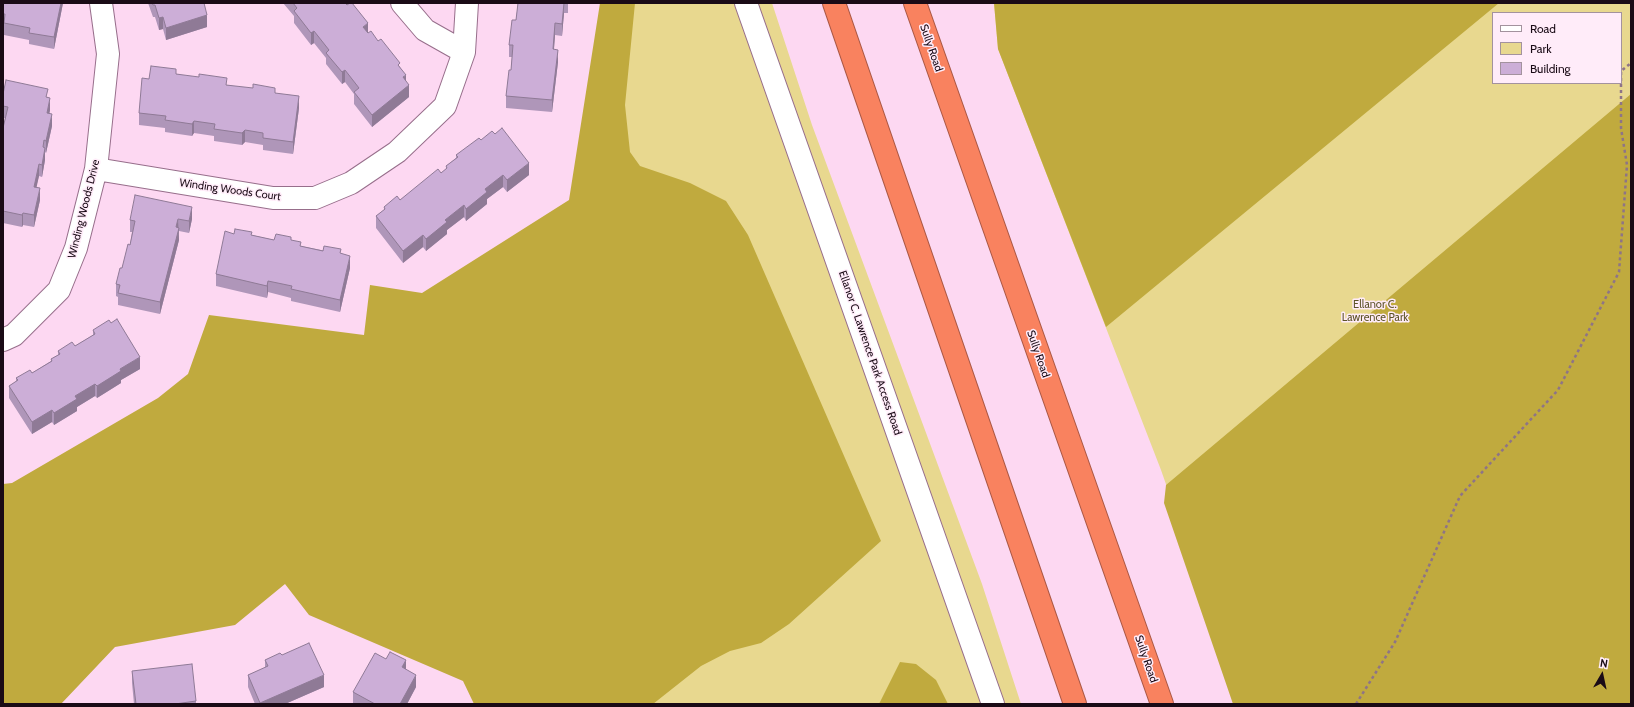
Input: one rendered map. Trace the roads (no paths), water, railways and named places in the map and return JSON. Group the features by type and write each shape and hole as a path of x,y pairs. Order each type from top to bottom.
{"highway":[{"path":"834,3 1075,704"},
{"name":"Sully Road","path":"915,3 1162,704"}],"street":[{"name":"Winding Woods Drive","path":"3,340 14,335 59,290 76,248 96,169 108,54 101,3"},
{"path":"402,3 425,30 464,52"},
{"name":"Winding Woods Court","path":"96,169 273,198 315,198 350,183 397,152 445,106 464,52 467,3"},
{"name":"Ellanor C. Lawrence Park Access Road","path":"746,3 993,704"}],"park label":[{"name":"Ellanor C. Lawrence Park","path":"1375,311"}]}
